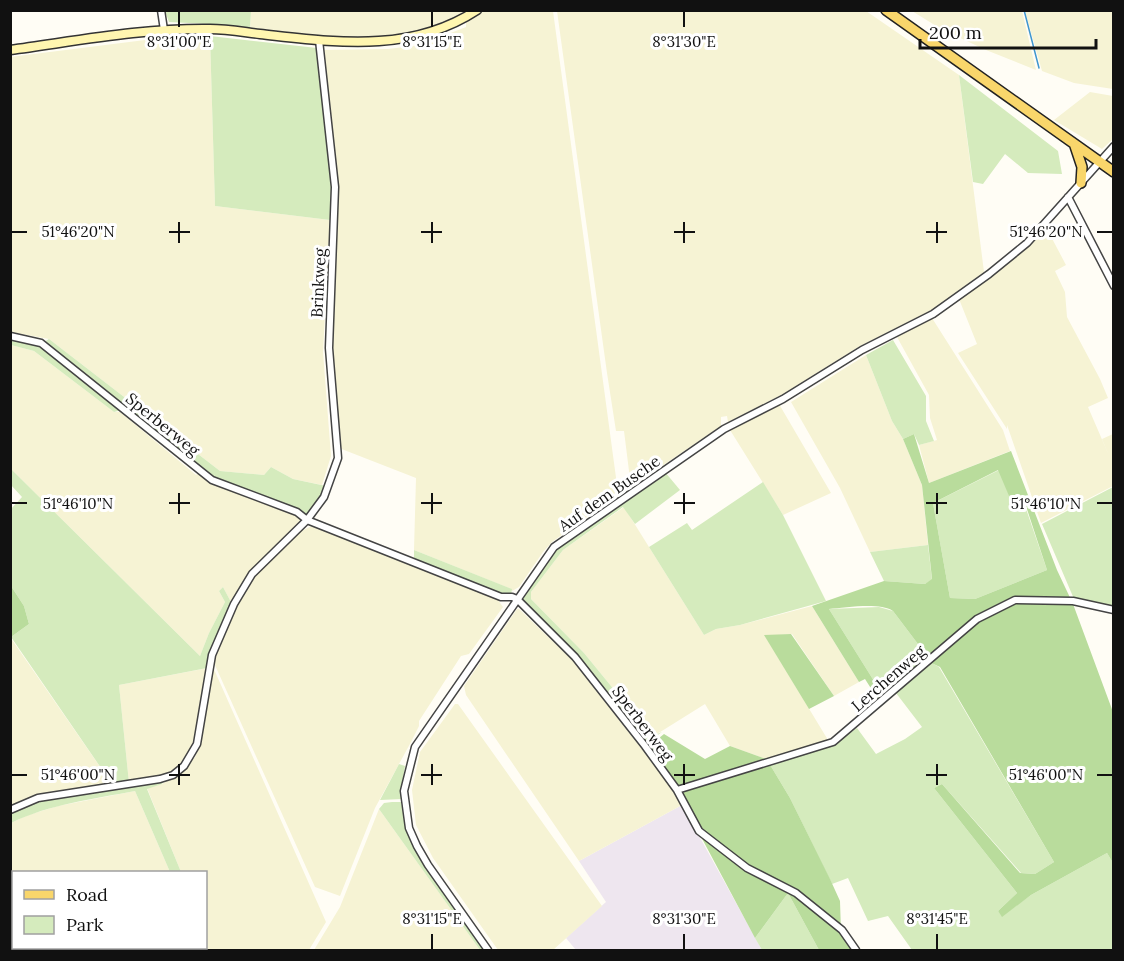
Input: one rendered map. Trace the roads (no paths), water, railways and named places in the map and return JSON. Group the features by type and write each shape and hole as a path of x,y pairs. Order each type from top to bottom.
{"main road":[{"path":"886,10 1113,172"},
{"path":"1075,146 1082,167 1081,183"}],"street":[{"path":"161,10 164,30"},
{"path":"10,50 164,30 213,29 319,40 393,41 443,29 477,10"},
{"name":"Brinkweg","path":"10,810 38,798 160,779 174,775 184,766 197,744 212,655 234,604 252,574 307,520 324,497 338,458 329,348 335,186 319,40"},
{"name":"Auf dem Busche","path":"488,951 417,846 408,828 404,791 415,747 554,547 724,429 783,399 862,350 933,314 1027,243 1113,146"},
{"path":"1068,197 1113,286"},
{"name":"Sperberweg","path":"10,336 41,343 212,480 297,512 307,520"},
{"path":"307,520 501,597 517,599"},
{"path":"501,597 509,609"},
{"name":"Sperberweg","path":"517,599 575,657 645,746 676,790 699,831 747,868 796,893 843,930 856,951"},
{"name":"Lerchenweg","path":"676,790 832,742 977,619 1015,600 1073,601 1113,610"}],"waterway":[{"path":"1024,10 1039,68"}]}
